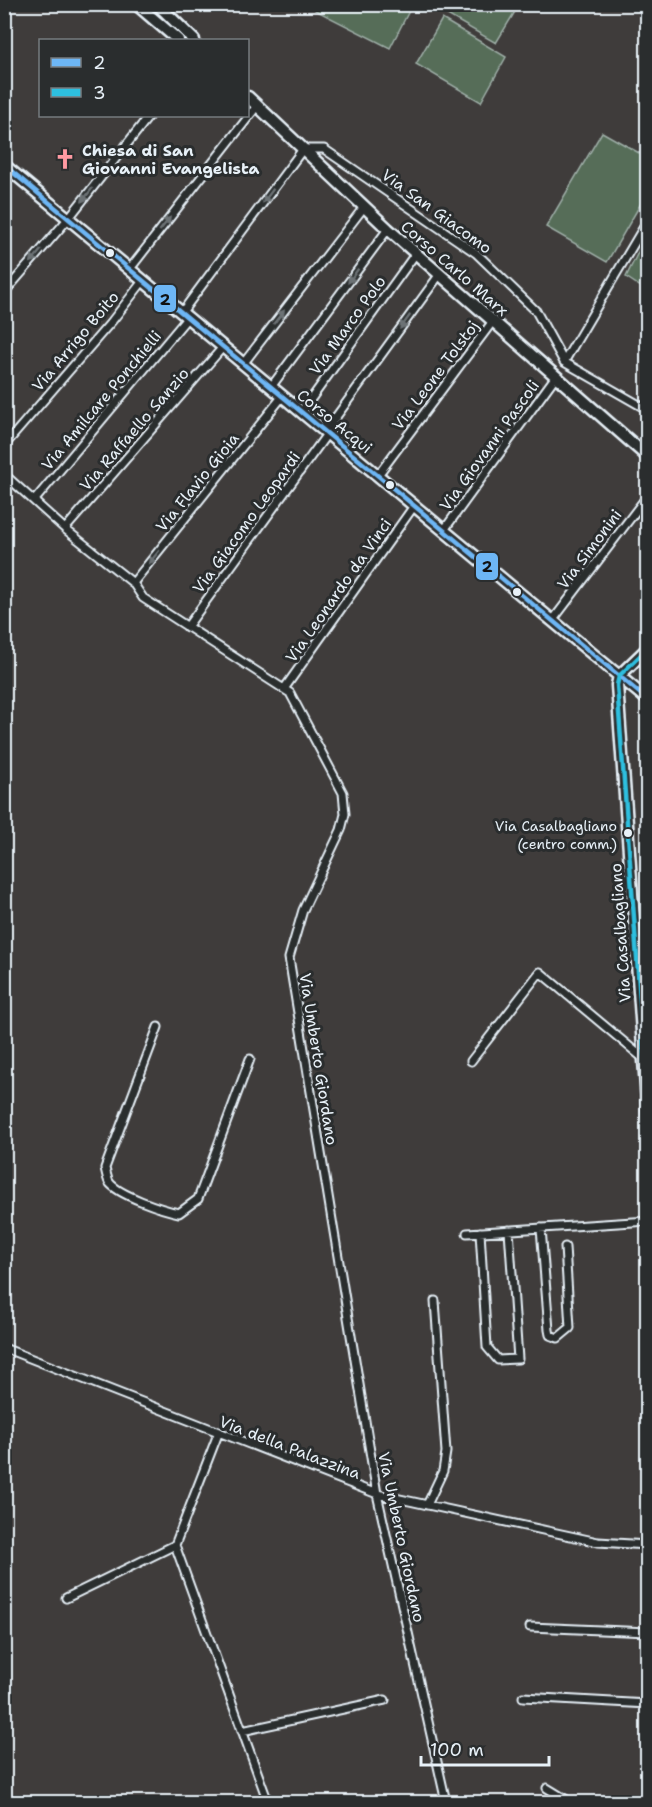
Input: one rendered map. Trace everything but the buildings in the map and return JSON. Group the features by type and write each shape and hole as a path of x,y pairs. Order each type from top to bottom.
{"main road":[{"path":"156,4 193,39"},
{"path":"142,7 177,39"},
{"name":"Corso Carlo Marx","path":"249,99 388,229 648,457"},
{"name":"Corso Acqui","path":"7,171 185,314 648,700"},
{"path":"619,676 648,648"},
{"name":"Via Casalbagliano","path":"619,676 617,685 648,1116"}],"street":[{"path":"142,7 156,4"},
{"path":"249,116 257,106"},
{"path":"4,293 68,219 148,117"},
{"path":"129,270 248,117"},
{"name":"Via Amilcare Ponchielli","path":"34,501 185,314 303,149"},
{"name":"Via San Giacomo","path":"303,149 324,149 339,158 476,253 536,312 564,362"},
{"path":"243,364 364,207"},
{"path":"648,220 564,362 648,410"},
{"path":"271,387 388,229"},
{"name":"Via Marco Polo","path":"301,413 416,254"},
{"name":"Via Giacomo Leopardi","path":"187,627 440,274"},
{"name":"Via Arrigo Boito","path":"4,446 112,321 143,281"},
{"name":"Via Leone Tolstoj","path":"378,475 493,321"},
{"name":"Via Raffaello Sanzio","path":"65,529 223,346"},
{"name":"Via Giovanni Pascoli","path":"444,530 556,376"},
{"name":"Via Flavio Gioia","path":"133,583 282,397"},
{"name":"Via Umberto Giordano","path":"4,474 65,529 133,583 143,598 290,693 343,793 341,830 303,910 289,958 377,1494 446,1803"},
{"name":"Via Simonini","path":"553,620 648,495"},
{"name":"Via Leonardo da Vinci","path":"284,689 414,506"},
{"path":"638,979 648,967"},
{"path":"471,1061 540,972 645,1059"},
{"path":"158,1027 105,1168 110,1183 123,1193 170,1211 179,1213 198,1199 250,1059"},
{"path":"467,1233 648,1221"},
{"path":"541,1228 549,1330 550,1335 558,1338 570,1328 565,1247"},
{"path":"480,1232 487,1347 498,1360 518,1359 509,1230"},
{"path":"427,1505 443,1471 446,1452 435,1301"},
{"name":"Via della Palazzina","path":"5,1349 218,1434 377,1494 597,1542 648,1545"},
{"path":"218,1434 175,1545 268,1803"},
{"path":"66,1598 175,1545"},
{"path":"530,1627 648,1632"},
{"path":"523,1697 648,1704"},
{"path":"242,1731 385,1700"},
{"path":"547,1788 570,1803"}],"green space":[{"path":"317,4 412,5 390,48 315,10"},
{"path":"519,4 496,43 430,5"},
{"path":"442,19 506,57 481,102 416,64"},
{"path":"602,132 648,158 647,193 607,262 546,227"},
{"path":"647,234 648,291 626,277"}],"transit line":[{"name":"2","path":"4,165 648,700"},
{"name":"3","path":"648,648 619,676 617,685 648,1109"}],"place":[{"name":"Chiesa di San Giovanni Evangelista","path":"65,159"},
{"name":"Via Casalbagliano (centro comm.)","path":"628,833"}]}
